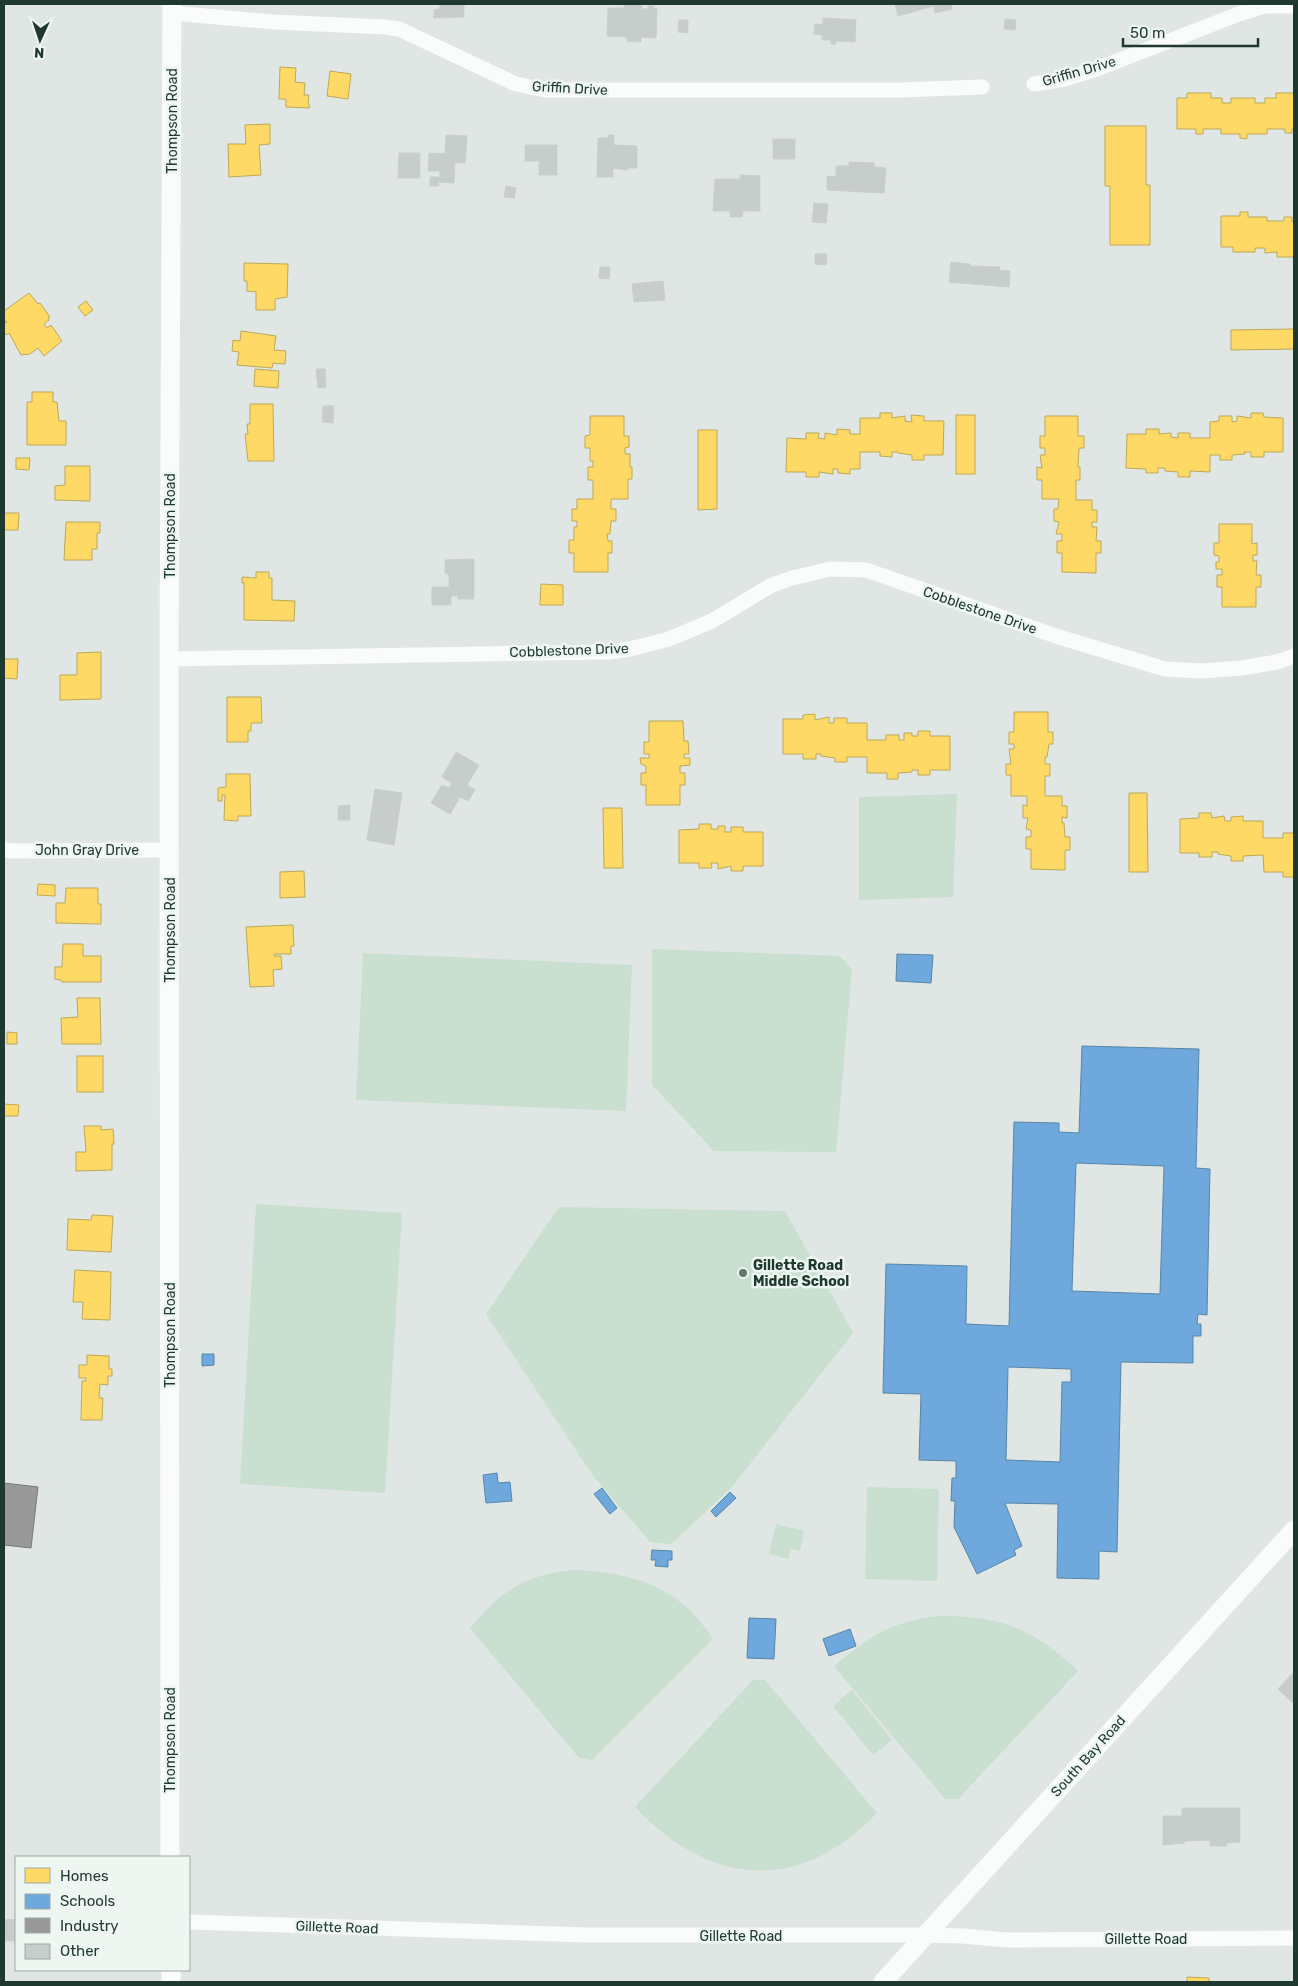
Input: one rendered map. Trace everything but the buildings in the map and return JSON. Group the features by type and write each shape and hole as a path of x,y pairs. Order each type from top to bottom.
{"street":[{"name":"Griffin Drive","path":"1034,84 1064,79 1094,70 1256,8 1264,6 1294,6"},
{"name":"Griffin Drive","path":"172,9 274,22 399,29 516,84 546,90 901,90 982,87"},
{"name":"Thompson Road","path":"170,1856 169,659 172,9"},
{"name":"Cobblestone Drive","path":"169,659 610,652 669,639 712,622 770,586 830,569 866,570 1059,637 1165,670 1201,671 1242,668 1277,662 1294,656"},
{"name":"John Gray Drive","path":"4,849 10,851 170,850"},
{"name":"South Bay Road","path":"882,1982 1294,1530"},
{"name":"Gillette Road","path":"190,1922 588,1935 925,1935 1006,1940 1294,1938"}],"green space":[{"path":"957,794 953,897 859,900 859,797"},
{"path":"652,949 840,956 852,969 836,1152 714,1151 652,1085"},
{"path":"363,953 632,965 626,1111 356,1100"},
{"path":"256,1204 402,1213 385,1493 240,1484"},
{"path":"559,1207 785,1211 853,1333 731,1488 671,1544 650,1542 593,1476 486,1314"},
{"path":"867,1487 939,1489 937,1581 865,1579"},
{"path":"776,1524 804,1531 800,1551 791,1549 788,1559 769,1554"},
{"path":"574,1570 616,1574 653,1586 670,1595 686,1607 700,1621 713,1639 592,1760 579,1758 470,1628 493,1604 515,1587 541,1576"},
{"path":"939,1616 981,1618 1015,1627 1046,1645 1078,1671 958,1799 945,1799 834,1666 871,1638 894,1626"},
{"path":"753,1680 765,1680 877,1813 848,1839 817,1857 786,1868 755,1870 724,1865 694,1853 664,1834 635,1807"},
{"path":"852,1690 892,1740 873,1755 833,1706"}],"place":[{"name":"Gillette Road Middle School","path":"743,1273"}]}
